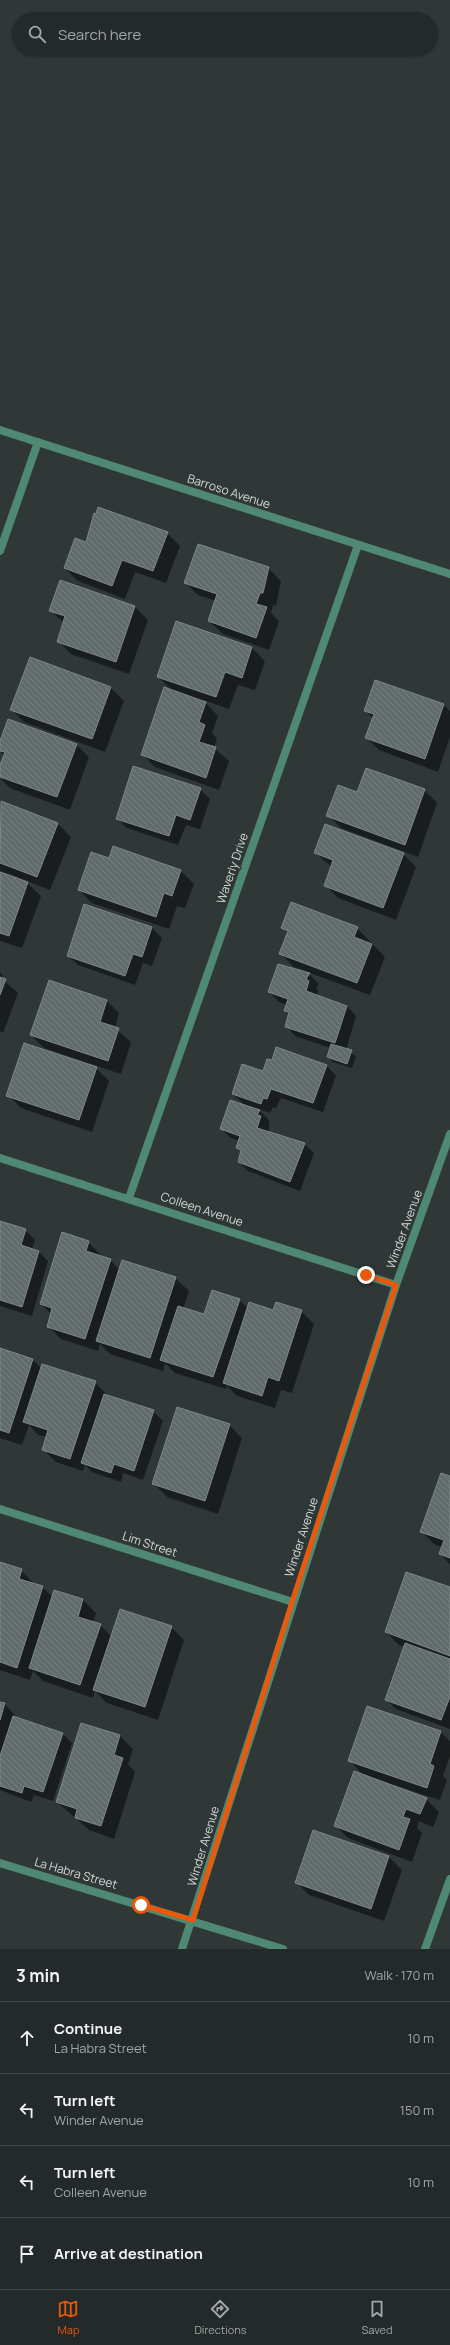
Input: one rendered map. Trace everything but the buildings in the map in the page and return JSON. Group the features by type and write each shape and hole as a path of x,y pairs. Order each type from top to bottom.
{"street":[{"name":"Barroso Avenue","path":"0,430 358,546 450,574"},
{"path":"0,551 38,442"},
{"name":"Waverly Drive","path":"129,1198 358,546"},
{"name":"Winder Avenue","path":"182,1949 193,1920 292,1602 396,1285 450,1134"},
{"name":"Colleen Avenue","path":"0,1158 129,1198 396,1285"},
{"name":"Lim Street","path":"0,1509 292,1602"},
{"name":"La Habra Street","path":"0,1863 193,1920 283,1949"},
{"path":"425,1949 450,1879"}],"route":[{"path":"141,1905 193,1920 292,1602 396,1285 366,1275"}]}
